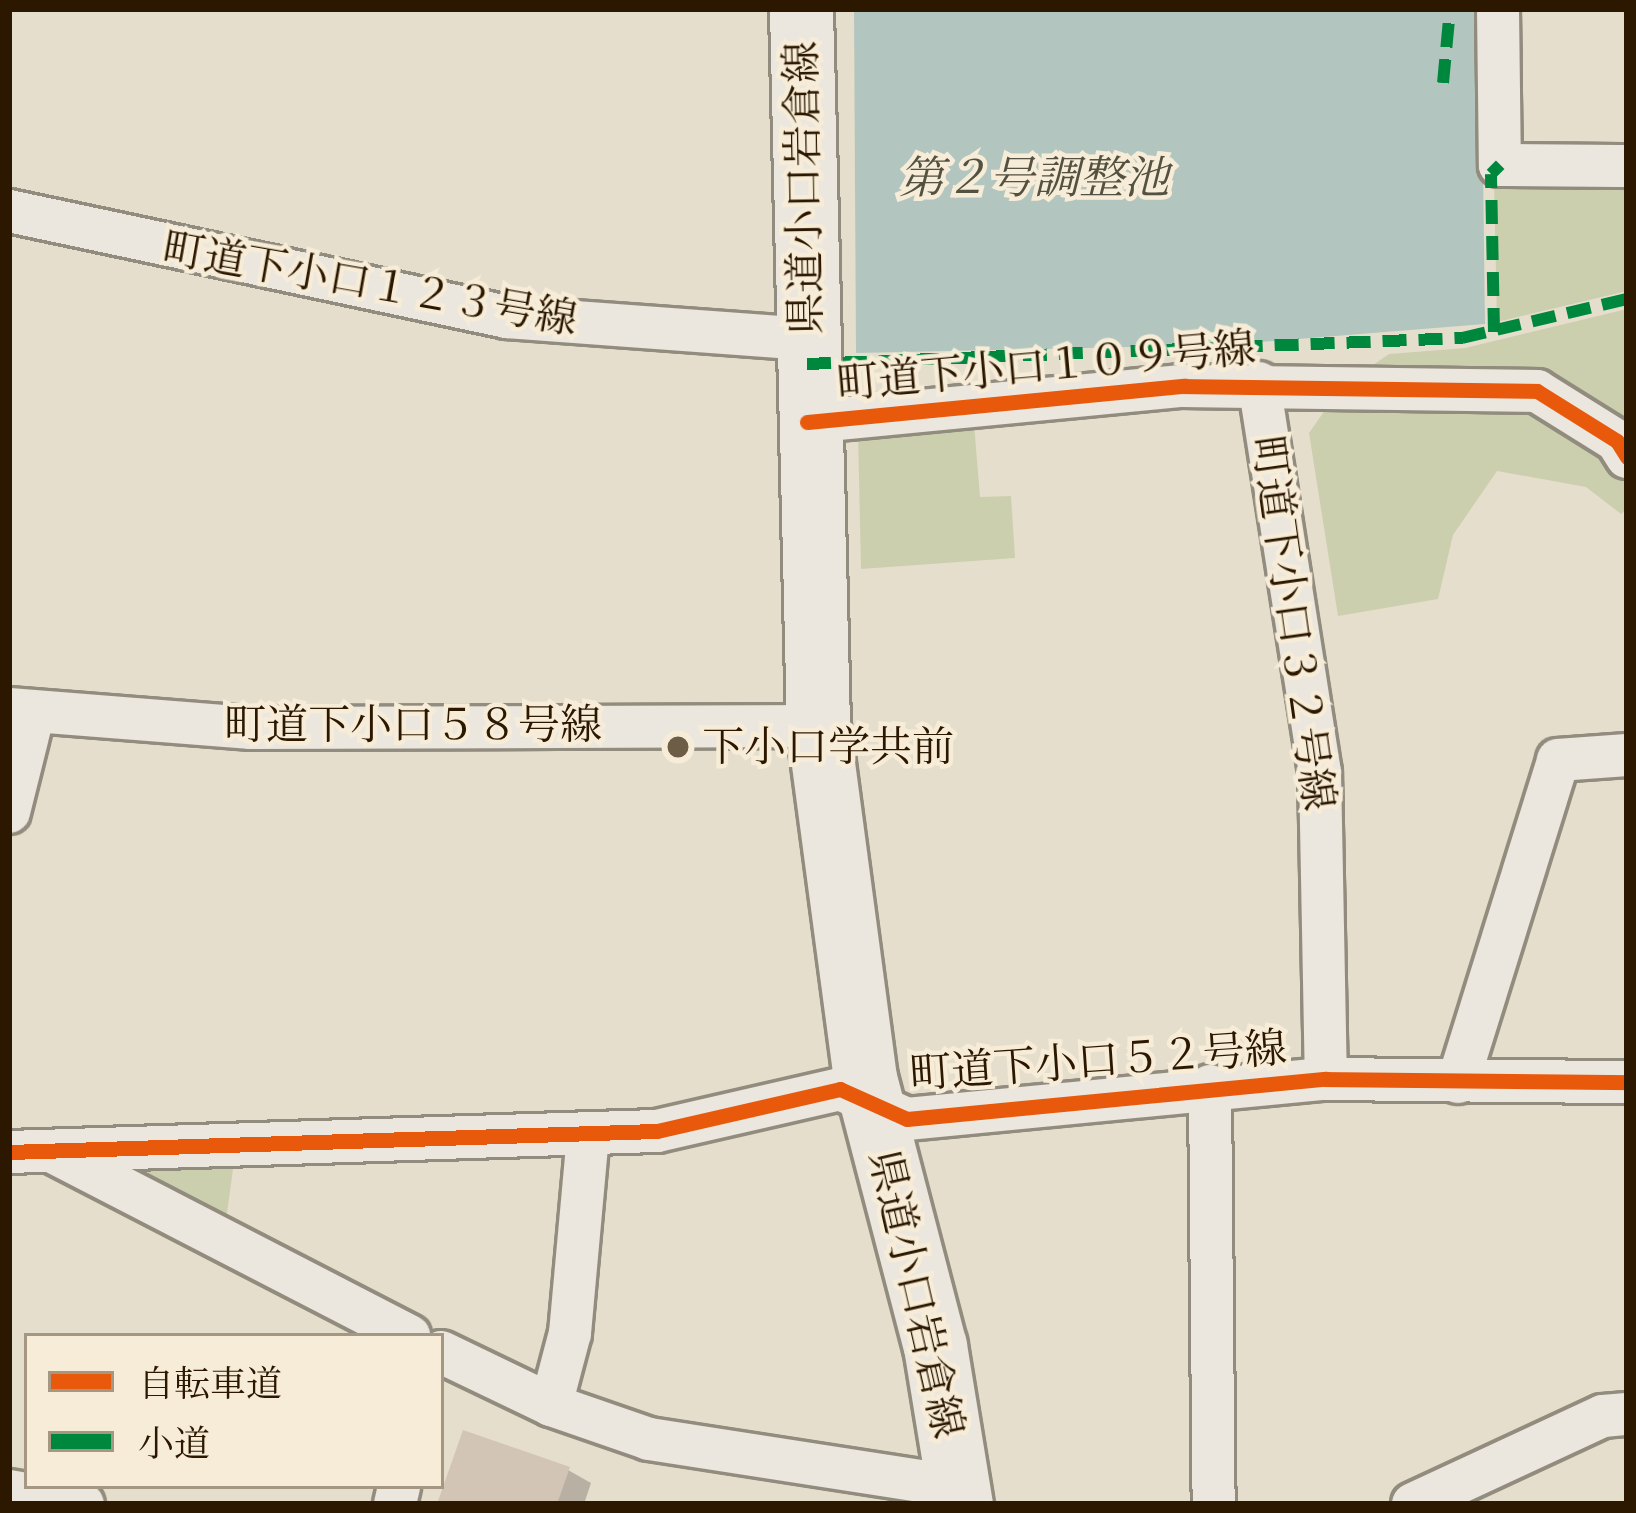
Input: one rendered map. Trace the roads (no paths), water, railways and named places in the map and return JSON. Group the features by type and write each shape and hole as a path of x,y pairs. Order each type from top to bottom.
{"main road":[{"name":"県道小口岩倉線","path":"801,9 807,422 818,726 870,1102 935,1346 960,1495"}],"street":[{"path":"1498,9 1500,165 1627,166"},
{"name":"町道下小口１２３号線","path":"9,211 507,317 806,339"},
{"name":"町道下小口１０９号線","path":"807,422 1259,382 1537,391 1617,441 1627,457"},
{"name":"町道下小口３２号線","path":"1259,382 1319,772 1325,1079"},
{"path":"9,812 22,711"},
{"name":"町道下小口５８号線","path":"22,711 250,728 818,726"},
{"path":"1458,1082 1558,760 1627,755"},
{"name":"町道下小口５２号線","path":"9,1152 588,1135 705,1123 840,1090 908,1119 1210,1086 1325,1079 1627,1082"},
{"path":"1210,1086 1214,1504"},
{"path":"551,1405 570,1333 588,1135"},
{"path":"53,1152 404,1333"},
{"path":"444,1353 551,1405 692,1450 960,1495"},
{"path":"1412,1504 1603,1416 1627,1414"},
{"path":"9,1492 83,1504"}],"water":[{"name":"第２号調整池","path":"854,9 1481,9 1485,324 1223,345 856,353"}],"place":[{"name":"下小口学共前","path":"678,747"}]}
